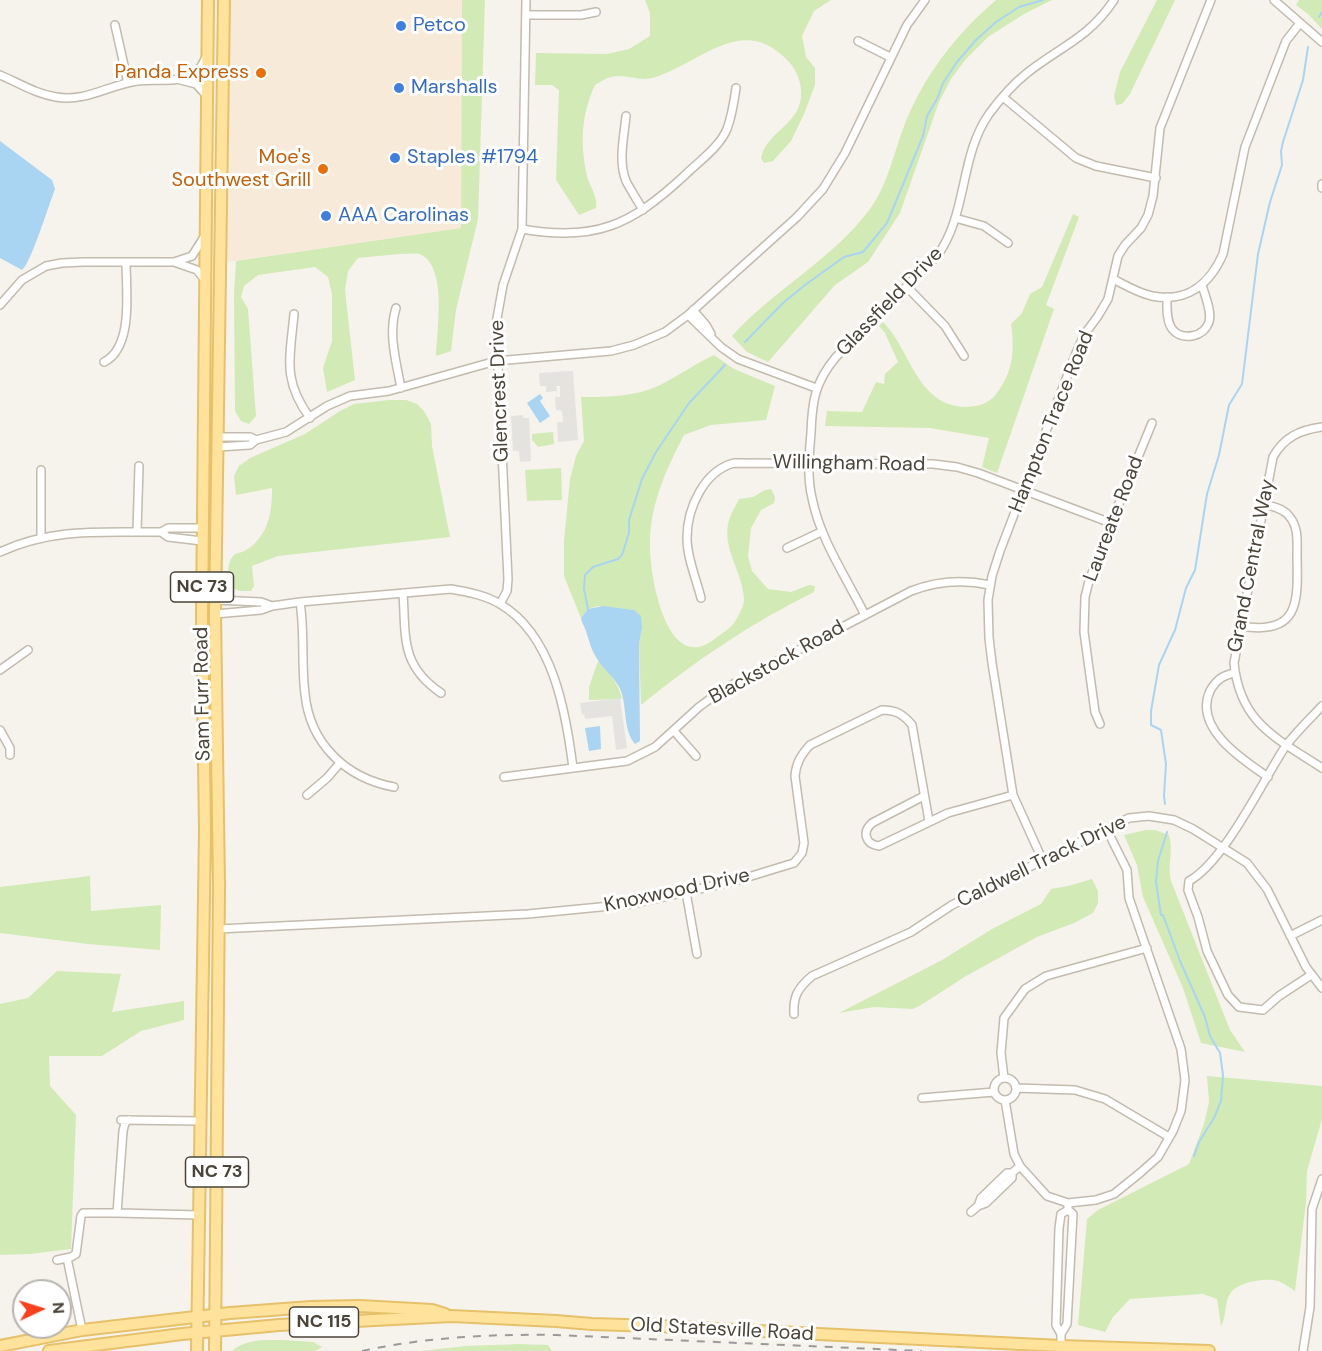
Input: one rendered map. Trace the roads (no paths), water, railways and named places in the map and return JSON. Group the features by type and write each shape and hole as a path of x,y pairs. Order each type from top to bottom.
{"main road":[{"name":"Sam Furr Road","path":"198,1351 205,831 202,541 208,0"},
{"name":"Sam Furr Road","path":"215,1351 219,821 215,614 225,0"},
{"path":"206,323 211,433 212,438 218,442"},
{"path":"203,528 209,538 210,592 216,663"},
{"path":"205,831 212,884 212,920 214,928 218,929"},
{"name":"Old Statesville Road","path":"72,1332 215,1314 311,1307 360,1306 432,1310 451,1316"},
{"name":"Old Statesville Road","path":"49,1351 198,1332 348,1320 451,1316 556,1320 592,1324 1061,1340 1174,1351 1209,1351"},
{"name":"Old Statesville Road","path":"0,1346 44,1339"},
{"path":"0,1351 47,1339"}],"street":[{"name":"Glencrest Drive","path":"500,604 507,591 508,579 496,362 497,312 503,285 522,229 526,0"},
{"path":"218,442 250,445 256,440 286,432 339,400 357,394 401,388 496,362 624,348 665,332 690,313 797,217 823,189 845,153 907,25 925,0"},
{"name":"Glassfield Drive","path":"866,615 821,532 811,495 809,463 816,388 828,366 836,357 945,246 956,218 972,148 983,123 1003,97 1027,73 1089,31 1103,17 1114,0"},
{"name":"Hampton Trace Road","path":"1042,859 1013,795 989,638 990,585 1000,551 1076,352 1084,335 1108,299 1118,256 1141,228 1148,215 1156,178 1160,129 1211,0"},
{"path":"1274,0 1322,42"},
{"path":"526,15 581,15 596,12"},
{"path":"1113,279 1145,294 1167,297 1195,290 1217,268 1223,254 1245,147 1286,41 1300,23"},
{"path":"115,24 128,83"},
{"path":"858,41 890,57"},
{"path":"0,75 36,92 56,97 90,96 128,83 177,79 193,74 199,70 208,51"},
{"path":"177,79 196,84 208,97"},
{"path":"522,229 559,234 583,233 613,225 643,210 656,201 720,140 729,123 736,88"},
{"path":"1003,97 1076,158 1096,166 1156,178"},
{"path":"626,116 622,151 623,170 643,210"},
{"path":"956,218 984,226 1008,243"},
{"path":"0,305 22,280 46,266 62,262 174,262 192,256 207,232"},
{"path":"104,362 116,352 125,329 126,262"},
{"path":"174,262 197,270 206,282"},
{"path":"1167,297 1168,319 1173,330 1183,336 1195,336 1209,323 1209,313 1202,285"},
{"path":"907,287 945,326 964,356"},
{"path":"396,308 393,316 392,337 401,388"},
{"path":"690,313 706,325 715,341 730,354 750,365 816,388"},
{"path":"294,314 289,364 290,382 300,405 310,418"},
{"name":"Laureate Road","path":"1100,724 1095,712 1087,654 1084,607 1089,581 1152,423"},
{"name":"Grand Central Way","path":"1322,427 1293,435 1278,448 1271,467 1234,663 1240,695 1246,707 1270,734 1322,768"},
{"name":"Willingham Road","path":"701,598 687,538 690,514 711,476 718,469 734,463 933,464 957,467 1111,523"},
{"path":"137,532 139,466"},
{"path":"41,470 41,537"},
{"path":"1241,626 1260,628 1279,624 1291,612 1297,599 1297,546 1294,524 1287,513 1264,504"},
{"path":"0,552 41,537 76,532 161,532 168,528 203,528"},
{"path":"161,532 168,537 202,541"},
{"path":"787,548 821,532"},
{"name":"Blackstock Road","path":"504,777 627,761 648,752 722,690 866,615 926,586 958,581 990,585"},
{"path":"215,614 261,610 300,602 451,589 471,592 500,604 523,622 550,669 566,715 573,768"},
{"path":"403,593 410,657 421,676 441,693"},
{"path":"216,600 261,602 272,606"},
{"path":"300,602 304,633 305,693 308,713 319,739 340,763 365,778 394,787"},
{"path":"0,670 28,650"},
{"path":"1235,673 1223,676 1211,689 1207,703 1208,719 1233,753 1268,777"},
{"path":"1311,975 1279,996 1263,1010 1239,1007 1228,995 1206,951 1198,917 1188,890 1189,881 1206,869 1222,847 1286,745 1322,706"},
{"name":"Knoxwood Drive","path":"218,929 566,911 631,904 794,863 802,854 804,843 795,776 796,765 810,746 882,710 894,710 904,715 912,725 928,821"},
{"path":"0,730 10,747 10,755"},
{"path":"674,731 696,756"},
{"path":"307,795 340,763"},
{"path":"924,796 872,822 866,828 865,834 872,845 879,846 948,813 1013,795"},
{"name":"Caldwell Track Drive","path":"794,1014 794,1001 800,987 812,976 911,932 952,905 1106,828 1129,818 1149,816 1173,820 1247,863 1267,889 1311,975 1322,988"},
{"path":"1061,1340 1056,1325 1061,1214 1068,1207 1113,1194 1158,1156 1181,1111 1185,1080 1181,1049 1129,898 1127,870 1106,828"},
{"path":"686,892 697,954"},
{"path":"1290,936 1322,920"},
{"path":"1004,1078 1000,1053 1004,1018 1025,989 1046,976 1147,948"},
{"path":"1004,1078 1013,1082 1016,1088 1012,1098 1005,1100 998,1098 994,1092 995,1084 1004,1078"},
{"path":"1016,1088 1076,1090 1105,1099 1169,1137"},
{"path":"922,1098 994,1092"},
{"path":"1005,1100 1014,1154 1020,1166 1047,1196 1068,1207 1073,1214 1067,1324 1061,1340"},
{"path":"121,1120 201,1121"},
{"path":"117,1213 123,1131 125,1123 129,1120"},
{"path":"971,1212 978,1206 981,1197 1006,1173 1012,1173 1020,1166"},
{"path":"1303,1351 1310,1307 1312,1209 1322,1179"},
{"path":"57,1260 71,1257 78,1250 78,1229 83,1213 199,1215"},
{"path":"67,1258 82,1330"},
{"path":"1059,1268 1069,1268"}],"water":[{"path":"0,141 52,180 55,189 35,245 22,270 0,258"},
{"path":"540,394 543,398 540,401 550,416 540,423 527,403"},
{"path":"603,606 634,610 641,616 640,741 635,744 627,726 621,691 594,653 581,618 588,609"},
{"path":"600,726 601,749 589,751 585,728"}],"waterway":[{"path":"745,342 783,303 805,285 844,257 863,252 887,223 923,136 927,116 943,83 957,62 996,22 1019,7 1043,0"},
{"path":"1319,17 1322,12"},
{"path":"1165,804 1166,764 1161,730 1151,725 1151,711 1159,665 1175,630 1186,588 1195,570 1207,494 1219,455 1229,405 1242,384 1258,254 1270,202 1282,165 1283,142 1303,80 1308,47"},
{"path":"588,609 584,589 585,575 593,567 618,559 622,555 629,533 629,520 642,479 656,452 689,403 725,365"},
{"path":"1167,832 1158,861 1156,882 1161,915 1163,915 1205,1017 1210,1036 1220,1053 1223,1075 1221,1101 1194,1156"}],"railway":[{"path":"362,1351 435,1340 531,1335 922,1351"}],"place":[{"name":"Petco","path":"401,26"},
{"name":"Panda Express","path":"261,73"},
{"name":"Marshalls","path":"399,88"},
{"name":"Staples #1794","path":"395,158"},
{"name":"Moe's Southwest Grill","path":"323,169"},
{"name":"AAA Carolinas","path":"326,216"}]}
